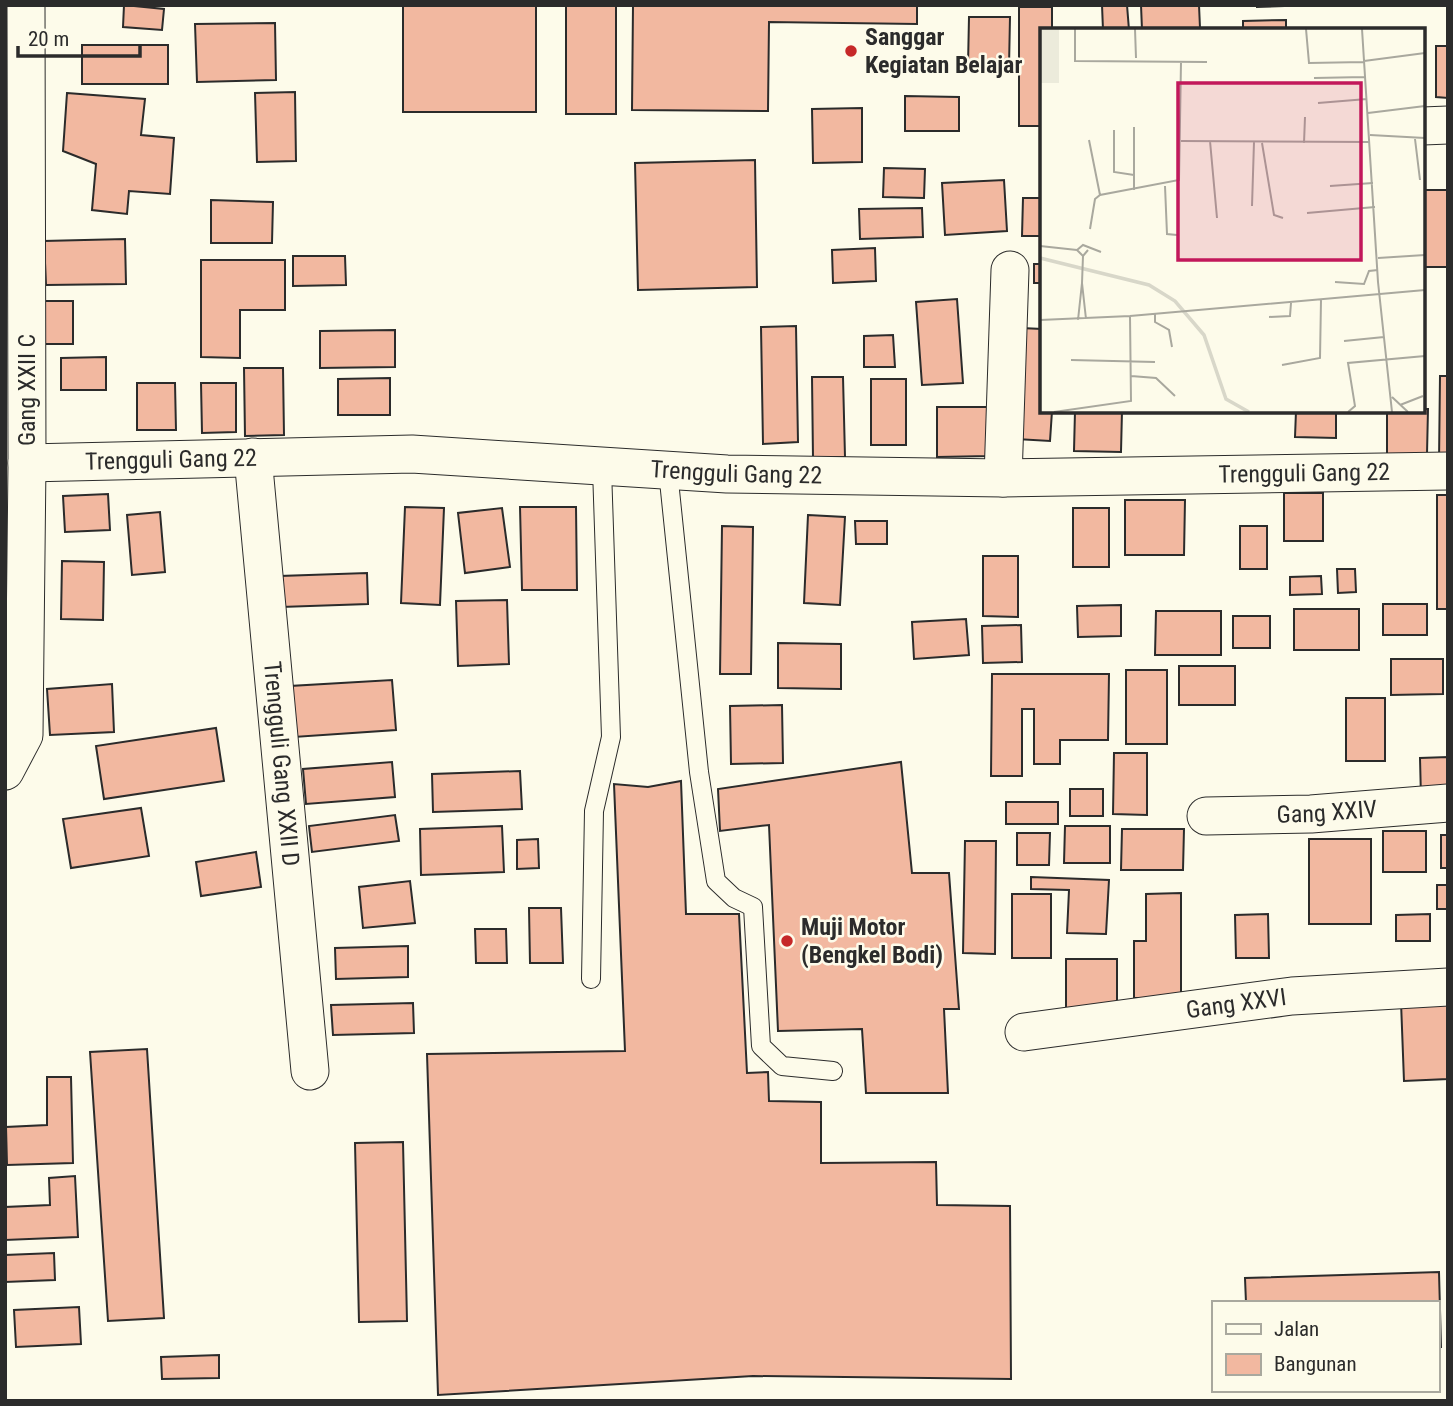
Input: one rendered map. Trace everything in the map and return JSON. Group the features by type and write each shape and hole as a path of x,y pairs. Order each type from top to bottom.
{"street":[{"name":"Gang XXII C","path":"5,771 24,734 27,463 26,5"},
{"path":"1425,126 1448,125"},
{"path":"1003,478 1010,270"},
{"name":"Trengguli Gang 22","path":"27,463 412,454 602,469 1003,478 1448,471"},
{"name":"Trengguli Gang XXII D","path":"253,457 310,1071"},
{"name":"Gang XXIV","path":"1206,816 1311,814 1448,803"},
{"name":"Gang XXVI","path":"1024,1032 1292,996 1448,987"}],"lane":[{"path":"591,979 594,811 611,737 602,469"},
{"path":"668,471 699,772 716,881 734,898 753,907 761,1046 782,1066 833,1071"}],"building":[{"path":"124,5 164,9 162,30 123,27"},
{"path":"403,5 536,5 536,112 403,112"},
{"path":"566,5 616,5 616,114 566,114"},
{"path":"633,5 917,5 917,24 769,22 768,111 632,110"},
{"path":"1102,5 1127,5 1129,28 1103,28"},
{"path":"1141,5 1199,5 1200,28 1142,28"},
{"path":"1257,5 1314,5 1257,7"},
{"path":"1019,7 1052,7 1052,28 1040,28 1040,126 1019,126"},
{"path":"969,17 1010,17 1009,67 968,66"},
{"path":"1286,20 1286,28 1243,28 1243,21"},
{"path":"275,23 276,80 197,82 195,24"},
{"path":"82,45 168,45 168,84 82,84"},
{"path":"1436,46 1448,46 1448,98 1436,97"},
{"path":"295,92 296,161 257,162 255,93"},
{"path":"67,93 145,99 141,135 174,138 170,194 129,191 127,214 92,210 96,164 63,151"},
{"path":"905,96 959,97 959,131 905,131"},
{"path":"862,108 862,162 813,163 812,109"},
{"path":"755,160 757,287 638,290 635,163"},
{"path":"884,168 925,169 924,198 883,197"},
{"path":"1004,180 1007,231 945,235 942,183"},
{"path":"1425,190 1448,190 1448,267 1425,267"},
{"path":"1023,198 1040,198 1040,236 1022,236"},
{"path":"211,200 273,202 272,243 211,243"},
{"path":"922,208 923,237 860,239 859,209"},
{"path":"125,239 126,284 46,285 44,241"},
{"path":"875,248 876,281 833,283 832,250"},
{"path":"293,256 345,256 346,285 293,286"},
{"path":"201,260 285,260 285,310 240,310 240,358 201,357"},
{"path":"1034,264 1040,264 1040,283 1034,283"},
{"path":"957,299 963,383 922,385 916,302"},
{"path":"40,301 73,301 73,344 40,344"},
{"path":"796,326 798,442 763,444 761,327"},
{"path":"1021,328 1040,329 1040,413 1052,413 1050,441 1014,439"},
{"path":"395,330 395,367 320,368 320,331"},
{"path":"893,335 895,367 864,367 864,336"},
{"path":"106,357 106,390 61,390 61,358"},
{"path":"244,368 283,368 284,435 245,436"},
{"path":"1440,376 1448,376 1448,463 1439,463"},
{"path":"812,377 843,377 845,457 813,458"},
{"path":"390,378 390,415 338,415 338,379"},
{"path":"871,379 906,379 906,445 871,445"},
{"path":"137,383 175,383 176,430 137,430"},
{"path":"201,383 236,383 236,432 202,433"},
{"path":"937,407 990,407 990,456 937,457"},
{"path":"1425,409 1428,409 1427,454 1387,454 1387,413 1425,413"},
{"path":"1075,413 1122,413 1121,452 1074,451"},
{"path":"1296,413 1336,413 1336,438 1295,437"},
{"path":"1284,493 1323,493 1323,541 1284,541"},
{"path":"108,494 110,530 65,532 63,496"},
{"path":"1437,495 1448,495 1448,609 1437,609"},
{"path":"1125,500 1185,500 1184,555 1125,555"},
{"path":"405,507 444,508 440,605 401,603"},
{"path":"520,507 576,507 577,590 522,590"},
{"path":"502,508 510,567 465,573 458,513"},
{"path":"1073,508 1109,508 1109,567 1073,567"},
{"path":"160,512 165,572 132,575 127,515"},
{"path":"808,515 845,517 840,605 804,603"},
{"path":"855,521 887,521 887,544 856,544"},
{"path":"722,526 753,527 751,674 720,674"},
{"path":"1240,526 1267,526 1267,569 1240,569"},
{"path":"983,556 1018,556 1018,617 983,616"},
{"path":"62,561 104,562 103,620 61,619"},
{"path":"1337,569 1355,569 1356,592 1338,593"},
{"path":"367,573 368,604 281,607 280,576"},
{"path":"1321,576 1322,594 1290,595 1290,577"},
{"path":"507,600 509,664 458,666 456,601"},
{"path":"1383,604 1427,604 1427,635 1383,635"},
{"path":"1121,605 1121,636 1078,637 1077,606"},
{"path":"1294,609 1359,609 1359,650 1294,650"},
{"path":"1156,611 1221,611 1221,655 1155,655"},
{"path":"1233,616 1270,616 1270,648 1233,648"},
{"path":"966,619 969,655 914,659 912,622"},
{"path":"1021,625 1022,662 983,663 982,626"},
{"path":"778,643 841,644 841,689 778,688"},
{"path":"1391,659 1443,659 1443,694 1391,695"},
{"path":"1179,666 1235,666 1235,705 1179,705"},
{"path":"1126,670 1167,670 1167,744 1126,744"},
{"path":"992,674 1109,674 1108,740 1060,740 1060,764 1034,764 1034,709 1022,709 1022,776 991,776"},
{"path":"392,680 396,730 294,737 290,686"},
{"path":"112,684 114,732 50,735 47,689"},
{"path":"1346,698 1385,698 1385,761 1346,761"},
{"path":"782,705 783,763 731,764 730,706"},
{"path":"216,728 224,781 104,799 96,746"},
{"path":"1114,753 1147,753 1147,815 1113,814"},
{"path":"1448,757 1448,797 1421,798 1420,758"},
{"path":"392,762 395,797 306,804 303,769"},
{"path":"901,762 912,873 949,873 959,1009 944,1009 948,1093 866,1093 862,1029 778,1031 769,825 720,831 718,789"},
{"path":"520,771 522,809 433,812 432,774"},
{"name":"Muji Motor (Bengkel Bodi)","path":"681,781 686,914 739,914 747,1073 768,1072 769,1101 821,1102 821,1163 936,1162 937,1205 1010,1206 1011,1379 753,1376 438,1395 427,1054 625,1051 614,784 648,787"},
{"path":"1070,789 1103,789 1103,816 1070,816"},
{"path":"1006,802 1058,802 1058,824 1006,824"},
{"path":"141,808 149,856 71,868 63,819"},
{"path":"395,815 399,841 312,852 309,826"},
{"path":"502,826 504,872 421,875 420,829"},
{"path":"1065,826 1110,826 1110,863 1064,863"},
{"path":"1122,829 1184,829 1183,870 1121,870"},
{"path":"1383,831 1426,831 1426,872 1383,872"},
{"path":"1017,833 1050,833 1049,865 1017,865"},
{"path":"1441,835 1448,835 1448,868 1441,868"},
{"path":"538,839 539,868 517,869 517,840"},
{"path":"1309,839 1371,839 1371,924 1309,924"},
{"path":"965,841 996,841 995,954 963,953"},
{"path":"256,852 261,887 201,896 196,862"},
{"path":"1031,877 1109,880 1106,934 1067,933 1069,890 1031,889"},
{"path":"410,881 415,923 363,928 359,887"},
{"path":"1437,885 1448,885 1448,909 1437,909"},
{"path":"1181,893 1181,998 1134,998 1134,941 1146,941 1146,894"},
{"path":"1012,894 1051,894 1051,958 1012,958"},
{"path":"529,908 561,908 563,963 530,963"},
{"path":"1268,914 1269,958 1236,958 1235,915"},
{"path":"1430,914 1430,941 1396,941 1396,915"},
{"path":"475,929 506,929 507,963 476,963"},
{"path":"408,946 408,977 336,979 335,948"},
{"path":"1066,959 1117,959 1117,1008 1066,1008"},
{"path":"1448,1001 1448,1079 1404,1081 1401,1002"},
{"path":"413,1003 414,1033 333,1035 331,1005"},
{"path":"147,1049 164,1318 108,1321 90,1052"},
{"path":"47,1077 71,1077 73,1163 7,1165 6,1127 47,1125"},
{"path":"403,1142 407,1321 359,1322 355,1143"},
{"path":"75,1176 78,1237 5,1240 5,1207 50,1205 49,1178"},
{"path":"54,1253 55,1280 5,1282 5,1255"},
{"path":"1439,1272 1441,1347 1439,1301 1246,1301 1245,1278"},
{"path":"79,1307 81,1344 16,1347 14,1310"},
{"path":"219,1355 219,1378 162,1379 161,1357"}],"place":[{"name":"Sanggar Kegiatan Belajar","path":"851,51"},
{"name":"Muji Motor (Bengkel Bodi)","path":"787,941"}]}
